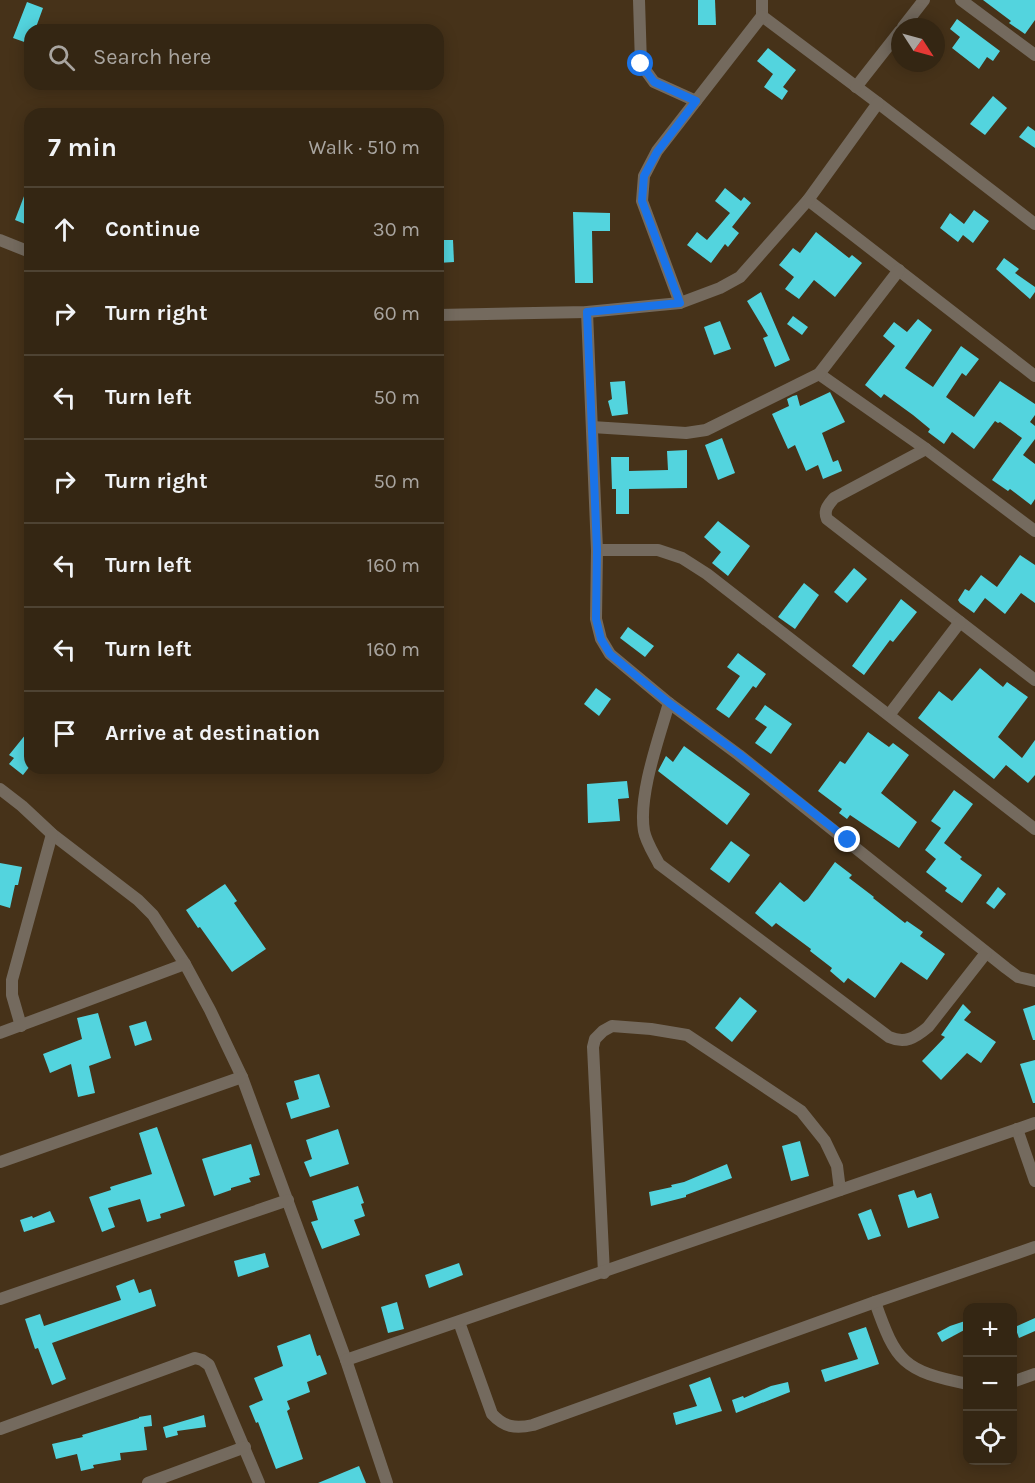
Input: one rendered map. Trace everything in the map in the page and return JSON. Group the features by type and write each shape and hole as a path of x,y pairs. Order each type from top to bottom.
{"street":[{"path":"639,0 641,64 654,82 696,101"},
{"path":"680,303 642,201 644,176 657,152 762,16 762,0"},
{"path":"910,18 924,0"},
{"path":"961,0 1035,55"},
{"path":"762,16 1035,224"},
{"path":"856,87 891,42"},
{"path":"444,315 587,312 680,303 720,288 740,277 808,200 878,103"},
{"path":"808,200 1035,376"},
{"path":"0,240 24,250"},
{"path":"592,427 686,433 706,430 819,374 899,270"},
{"path":"587,312 597,550 596,619 601,639 610,654 1018,977 1035,981"},
{"path":"819,374 926,448 1035,531"},
{"path":"926,448 834,498 827,506 825,515 848,536 1035,680"},
{"path":"597,550 658,550 682,558 707,574 1035,830"},
{"path":"889,715 960,622"},
{"path":"669,703 642,812 644,833 660,864 889,1037 898,1040 916,1037 928,1027 986,952"},
{"path":"0,789 52,834 138,900 167,934 185,964 242,1077 346,1360 387,1483"},
{"path":"21,1026 12,995 12,980 52,834"},
{"path":"0,1033 185,964"},
{"path":"604,1272 593,1047 595,1039 612,1026 687,1035 801,1111 825,1141 837,1166 840,1190"},
{"path":"0,1162 242,1077"},
{"path":"346,1360 1035,1123"},
{"path":"1017,1129 1035,1181"},
{"path":"0,1299 288,1200"},
{"path":"459,1322 492,1414 498,1421 520,1428 1035,1247"},
{"path":"875,1302 888,1340 901,1358 921,1371 963,1383"},
{"path":"0,1429 195,1358 209,1365 259,1483"},
{"path":"1017,1380 1035,1374"},
{"path":"148,1483 245,1447"}],"building":[{"path":"698,0 715,0 716,25 698,25"},
{"path":"983,0 1035,0 1035,20 1025,34"},
{"path":"27,2 43,8 37,24 24,24 24,42 13,38"},
{"path":"957,19 1000,51 993,61 987,57 979,69 952,48 960,37 950,29"},
{"path":"768,48 796,70 783,87 788,91 782,100 764,87 773,74 757,61"},
{"path":"993,96 1007,108 985,135 970,124"},
{"path":"1028,126 1035,131 1035,148 1019,137"},
{"path":"725,188 741,201 744,197 751,203 732,227 739,233 728,247 725,244 711,263 687,245 697,232 707,240 730,213 715,201"},
{"path":"24,196 24,224 15,220"},
{"path":"974,210 989,221 973,243 963,235 958,242 940,228 950,213 964,224"},
{"path":"573,212 610,213 610,231 592,231 593,283 575,283"},
{"path":"816,232 849,258 852,255 862,263 835,297 814,280 799,299 785,289 794,277 779,265 793,248 800,253"},
{"path":"444,240 453,240 454,262 444,263"},
{"path":"1004,258 1019,269 1015,273 1035,287 1035,292 1030,299 996,269"},
{"path":"761,292 790,360 775,367 763,338 768,336 747,301"},
{"path":"793,316 808,327 802,335 787,324"},
{"path":"918,319 932,330 905,368 933,387 961,346 979,359 966,376 962,373 946,397 974,417 1000,381 1035,404 1035,415 1030,422 1035,426 1035,439 1023,455 1035,464 1035,499 1031,505 1010,489 1008,491 992,480 1022,438 1000,422 995,421 974,449 952,432 944,444 928,432 930,429 913,415 884,394 881,398 865,385 895,346 883,336 894,322 907,332"},
{"path":"720,321 731,349 714,355 704,327"},
{"path":"625,381 628,414 612,416 608,401 612,399 610,382"},
{"path":"830,392 845,422 822,433 833,462 838,460 842,471 823,479 818,465 806,471 795,445 788,449 772,414 789,406 787,399 793,396 797,395 800,406"},
{"path":"722,438 735,473 718,480 705,445"},
{"path":"687,450 687,488 629,489 629,514 616,514 616,489 612,489 611,457 629,457 629,471 668,470 667,451"},
{"path":"718,521 750,546 728,576 712,563 721,552 704,537"},
{"path":"1020,555 1035,565 1035,603 1021,593 1005,614 985,598 974,613 960,603 958,600 965,589 969,591 981,575 997,587"},
{"path":"854,568 867,579 847,603 834,592"},
{"path":"804,583 819,595 795,629 778,617"},
{"path":"901,599 917,612 893,642 890,640 864,675 852,666"},
{"path":"628,627 654,646 645,657 620,638"},
{"path":"738,653 766,674 756,688 753,686 729,718 716,709 740,676 727,667"},
{"path":"980,668 1003,687 1007,682 1028,697 998,737 1022,758 1035,740 1035,775 1028,783 1006,765 994,779 918,718 939,691 952,701"},
{"path":"596,688 611,699 599,716 584,704"},
{"path":"765,705 792,724 771,754 755,743 767,727 755,719"},
{"path":"868,732 889,747 893,743 909,755 881,793 917,822 899,848 850,815 847,819 839,813 842,809 818,791 840,761 845,764"},
{"path":"24,736 23,775 9,764 14,758 9,755"},
{"path":"684,746 750,794 727,825 658,771 666,756 673,762"},
{"path":"627,781 629,798 618,799 620,821 588,823 587,784"},
{"path":"954,790 973,804 944,843 962,857 960,859 982,875 962,903 945,891 947,888 926,872 936,859 925,850 941,828 931,821"},
{"path":"731,841 750,855 729,883 710,869"},
{"path":"835,862 852,875 849,878 905,923 907,921 923,932 920,936 945,954 927,980 901,962 875,998 848,978 844,983 830,971 832,968 810,951 811,949 776,923 772,927 755,913 780,882 804,902"},
{"path":"0,863 22,867 10,908 0,905"},
{"path":"225,884 237,901 234,903 266,949 232,972 186,910"},
{"path":"998,887 1006,894 994,909 986,903"},
{"path":"740,997 757,1011 732,1042 715,1028"},
{"path":"963,1004 971,1012 964,1020 996,1042 981,1063 967,1053 941,1080 922,1061 945,1037 941,1035"},
{"path":"1035,1005 1035,1040 1033,1040 1023,1009"},
{"path":"98,1013 111,1058 89,1066 95,1093 78,1097 71,1064 50,1073 43,1054 82,1039 77,1018"},
{"path":"146,1021 152,1040 135,1046 129,1026"},
{"path":"1035,1060 1035,1103 1033,1103 1020,1064"},
{"path":"319,1074 330,1107 291,1119 286,1103 299,1099 294,1081"},
{"path":"157,1127 185,1206 160,1214 161,1218 147,1222 140,1199 108,1208 115,1227 102,1232 89,1197 111,1190 110,1187 152,1174 139,1133"},
{"path":"338,1129 349,1164 310,1177 304,1162 312,1159 306,1140"},
{"path":"800,1141 809,1176 791,1181 782,1146"},
{"path":"251,1144 260,1175 249,1178 251,1182 214,1196 202,1159"},
{"path":"727,1164 732,1178 686,1195 686,1197 651,1206 649,1192 672,1187 671,1185"},
{"path":"358,1186 364,1203 361,1204 365,1216 354,1220 360,1235 322,1249 311,1222 318,1220 312,1201"},
{"path":"914,1190 917,1198 931,1193 939,1218 908,1228 898,1195"},
{"path":"871,1209 881,1236 868,1240 858,1214"},
{"path":"50,1211 55,1222 24,1232 20,1220 32,1216 33,1218"},
{"path":"265,1253 269,1267 238,1277 234,1261"},
{"path":"459,1263 463,1275 429,1288 425,1275"},
{"path":"134,1279 139,1293 151,1289 156,1306 52,1343 66,1379 52,1385 38,1348 35,1349 25,1319 40,1314 44,1326 121,1300 116,1286"},
{"path":"397,1302 404,1329 388,1333 381,1307"},
{"path":"1035,1318 1035,1331 1019,1338 1017,1326"},
{"path":"963,1322 963,1331 942,1342 937,1333"},
{"path":"866,1327 879,1364 825,1382 821,1370 858,1359 848,1333"},
{"path":"310,1334 317,1356 320,1355 327,1374 307,1382 310,1392 287,1401 290,1409 287,1411 303,1459 276,1469 258,1422 256,1423 249,1406 263,1400 254,1378 283,1366 277,1346"},
{"path":"710,1377 722,1411 676,1425 673,1413 697,1406 689,1385"},
{"path":"788,1382 790,1392 736,1413 732,1400"},
{"path":"151,1415 152,1426 144,1427 147,1450 120,1453 121,1460 93,1465 94,1468 81,1471 77,1454 56,1459 52,1444 83,1437 82,1435"},
{"path":"204,1415 206,1427 177,1431 178,1435 166,1438 163,1427"},
{"path":"359,1466 366,1483 318,1483"}],"route":[{"path":"641,64 654,82 696,101 657,152 644,176 642,201 680,303 587,312 597,550 596,619 601,639 610,654 629,671 848,840"}]}
